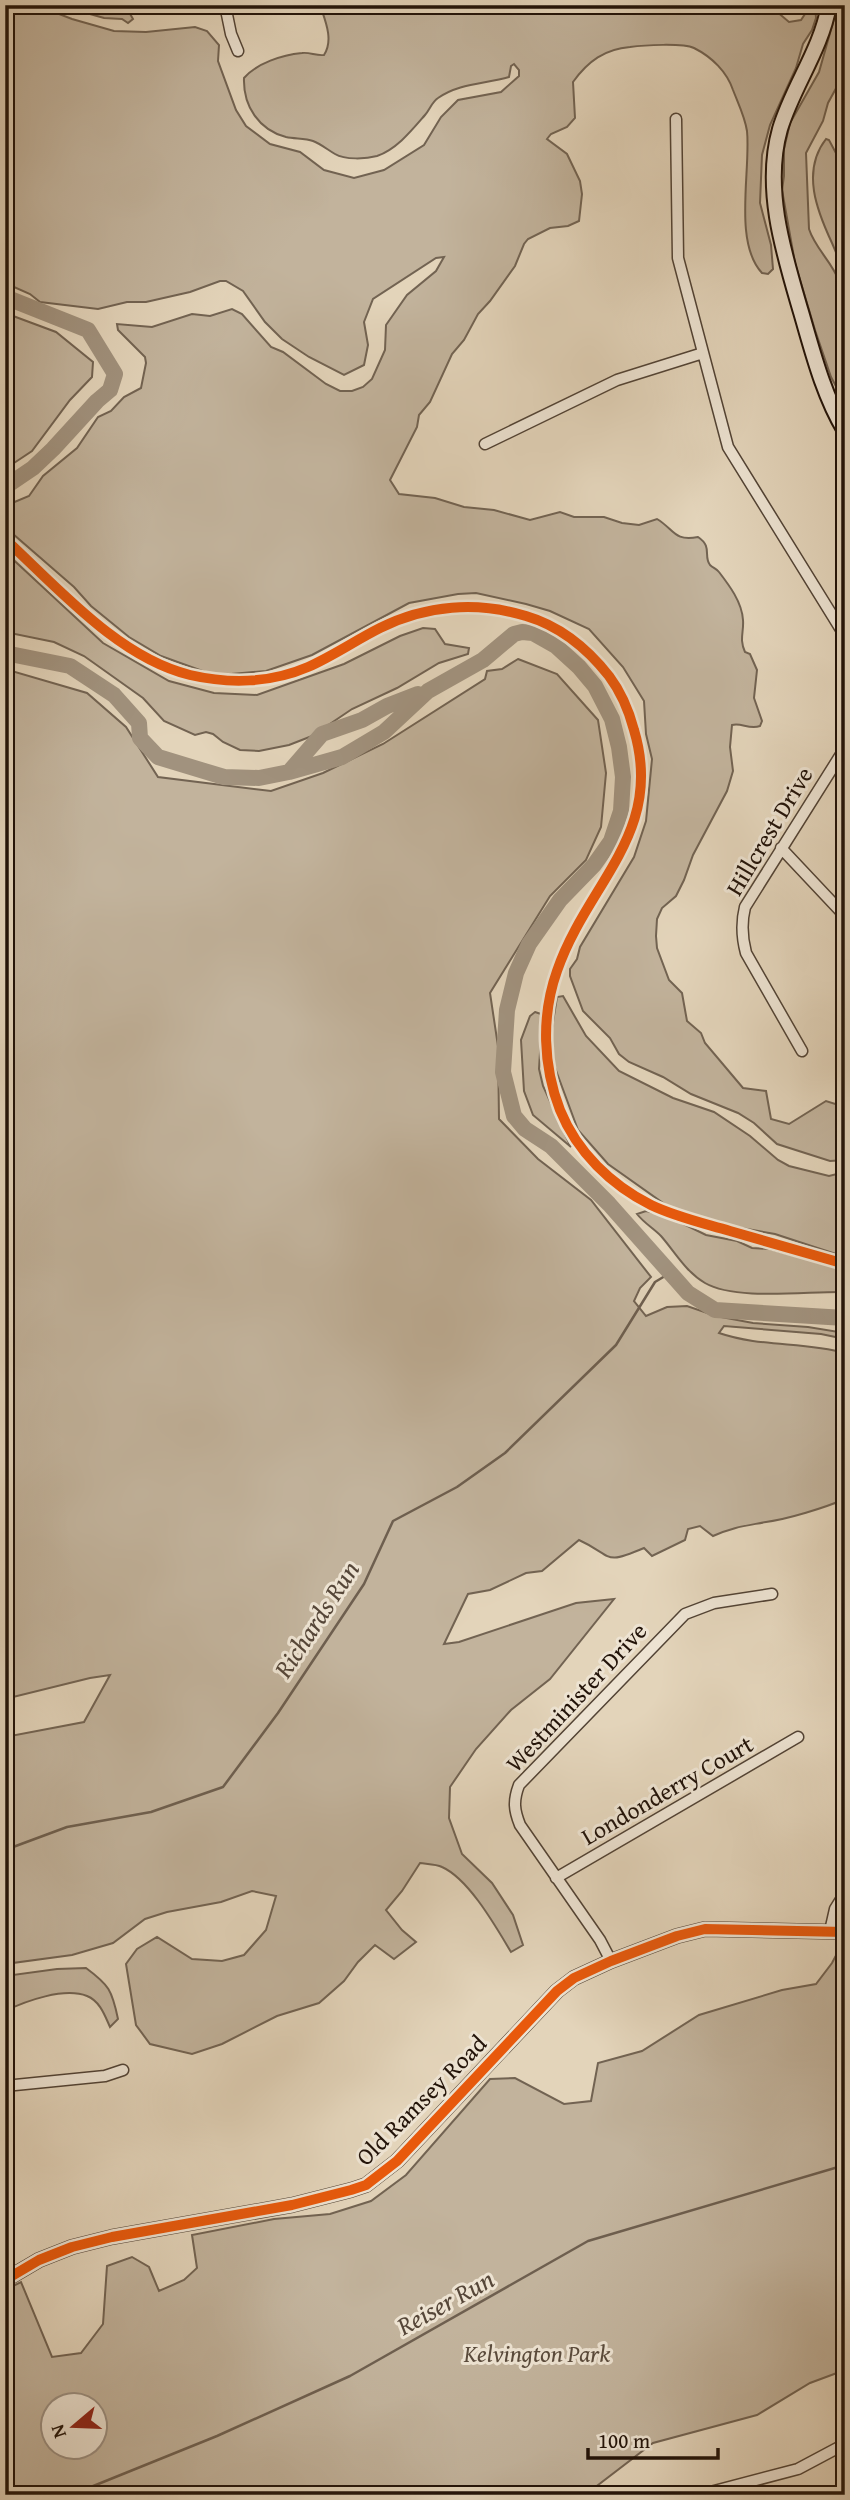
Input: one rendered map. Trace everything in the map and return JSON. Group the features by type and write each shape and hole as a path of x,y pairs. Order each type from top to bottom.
{"main road":[{"path":"830,5 820,40 788,106 780,130 776,145 775,187 781,241 806,331 821,383 845,432"}],"street":[{"path":"225,5 231,34 238,51"},
{"path":"676,119 678,258 728,447 845,636"},
{"path":"485,444 617,380 702,353"},
{"name":"Hillcrest Drive","path":"802,1051 746,954 742,940 742,917 745,907 845,748"},
{"path":"781,848 845,916"},
{"name":"Westminister Drive","path":"611,1961 600,1940 520,1825 514,1811 514,1799 519,1785 685,1614 714,1603 772,1594"},
{"name":"Londonderry Court","path":"556,1878 798,1737"},
{"path":"830,1931 835,1909 845,1893"},
{"name":"Old Ramsey Road","path":"5,2280 39,2260 72,2247 292,2205 366,2185 397,2161 557,1991 574,1978 611,1961 677,1936 705,1929 845,1932"},
{"path":"5,2086 105,2076 123,2070"},
{"path":"699,2495 798,2469 845,2444"}],"green space":[{"path":"5,5 36,5 114,31 146,32 195,27 207,31 219,45 218,61 236,110 246,126 270,144 300,152 324,170 354,178 384,170 424,145 441,117 458,100 501,92 519,76 519,70 514,64 509,77 446,93 438,98 398,144 384,153 362,158 339,156 313,141 286,137 268,129 254,115 244,88 244,78 270,61 302,53 324,55 328,37 320,5 769,5 789,22 801,20 811,5 815,5 816,18 812,30 803,44 796,68 770,125 762,155 760,203 771,245 773,269 768,274 762,273 753,260 748,243 745,205 747,131 739,105 723,71 707,56 689,46 636,46 605,53 591,62 573,82 575,118 567,127 551,134 547,139 567,154 580,181 582,194 579,221 568,226 550,228 528,239 524,244 515,266 478,314 464,340 452,354 430,402 419,415 417,427 390,480 399,494 435,498 464,507 494,510 530,520 560,512 574,517 604,517 639,525 657,519 679,536 698,537 703,541 707,548 708,562 727,582 740,607 743,620 742,643 757,670 754,698 762,721 760,726 756,727 732,725 730,747 733,771 727,791 693,855 676,896 662,908 657,919 657,948 669,980 682,993 687,1021 701,1033 705,1043 743,1088 766,1091 771,1119 789,1124 826,1101 845,1107 845,1160 830,1161 777,1144 754,1123 738,1113 691,1094 663,1077 629,1062 583,1011 570,969 577,959 580,947 634,857 646,821 652,759 646,734 644,701 623,667 589,629 550,611 526,604 476,593 458,594 409,603 312,655 266,671 220,675 208,673 161,656 129,637 5,527 5,506 29,496 43,476 77,448 98,417 111,411 124,397 141,388 145,357 118,330 117,324 152,327 192,314 210,316 232,309 242,314 271,347 283,352 326,384 340,391 352,391 363,387 372,379 385,350 386,325 407,295 436,271 444,257 436,258 373,299 364,322 368,345 364,365 344,375 282,339 265,322 243,291 226,281 146,302 127,302 98,309 40,302 30,294 5,283"},
{"path":"58,5 125,5 133,19 128,23 122,19 104,18"},
{"path":"838,5 845,5 845,72 806,153 809,229 836,274 845,310 845,403 831,377 795,263 782,190 784,149 790,123 819,72"},
{"path":"826,139 845,170 845,267 826,231 814,191 814,164"},
{"path":"5,313 56,332 93,362 92,377 70,400 32,451 5,469"},
{"path":"5,552 103,643 169,681 214,693 257,695 344,664 400,636 423,628 435,629 445,644 469,648 468,654 439,663 397,688 352,709 312,736 289,745 259,751 240,750 213,734 206,732 195,735 164,721 143,698 84,656 54,642 5,632"},
{"path":"518,659 557,674 598,720 606,773 601,827 586,860 550,896 490,993 498,1046 499,1119 538,1159 591,1200 651,1277 640,1288 634,1301 646,1316 667,1307 687,1306 716,1316 753,1323 845,1333 845,1339 821,1334 724,1326 719,1333 845,1353 845,1499 795,1516 739,1527 713,1536 700,1526 688,1529 685,1540 652,1556 644,1548 621,1557 609,1557 579,1540 542,1571 526,1573 490,1590 468,1594 444,1644 459,1642 576,1603 614,1599 550,1679 511,1710 476,1749 450,1787 449,1818 462,1854 492,1883 513,1915 523,1945 511,1952 481,1905 462,1882 442,1867 420,1863 386,1910 416,1942 394,1959 375,1945 344,1981 319,2003 277,2016 222,2044 192,2054 150,2044 136,2025 126,1964 137,1949 157,1937 192,1959 222,1961 244,1955 266,1930 276,1896 252,1891 221,1902 167,1912 145,1919 113,1943 72,1955 5,1964 5,1737 84,1722 110,1675 5,1699 5,669 87,693 126,727 158,777 271,791 323,773 383,744 485,679 487,671 502,669"},
{"path":"563,996 586,1036 619,1071 673,1098 714,1112 789,1166 829,1176 845,1172 845,1257 775,1234 689,1215 666,1205 608,1164 578,1130 554,1065 550,1041 557,997"},
{"path":"535,1012 541,1014 542,1020 539,1069 543,1086 571,1147 533,1115 524,1091 521,1040 530,1016"},
{"path":"646,1211 665,1215 706,1235 845,1269 845,1292 773,1294 718,1289 692,1273 661,1236 637,1214"},
{"name":"Kelvington Park","path":"842,1944 845,1944 845,2370 810,2383 757,2415 653,2443 585,2495 5,2495 5,2290 21,2282 52,2357 81,2353 103,2324 107,2266 132,2257 149,2267 159,2291 184,2280 197,2268 192,2235 274,2219 330,2214 371,2201 406,2175 490,2079 515,2078 564,2104 591,2101 598,2063 642,2051 699,2015 782,1990 816,1984"},
{"path":"86,1968 105,1984 114,2001 118,2019 110,2027 95,2001 78,1994 45,1996 5,2011 5,1976"}],"waterway":[{"path":"5,297 88,330 115,374 110,390 53,449 33,468 5,487"},
{"path":"5,653 70,666 114,695 139,723 140,738 158,757 224,777 259,778 342,757 384,732 428,691 483,660 514,634 533,633 556,646 595,686 612,719 623,777 621,811 611,841 594,865 560,900 529,944 516,973 507,1010 503,1072 514,1116 525,1129 551,1146 609,1204 688,1293 715,1310 845,1318"},
{"path":"289,772 322,734 362,720 387,706 418,694"},
{"name":"Richards Run","path":"5,1850 67,1827 151,1812 223,1787 278,1713 364,1584 393,1521 457,1487 505,1453 616,1345 655,1282 670,1273"},
{"name":"Reiser Run","path":"71,2495 217,2436 350,2376 588,2241 845,2165"},
{"name":"Reiser Run","path":"5,2487 23,2495"}],"cycle path":[{"path":"5,539 68,599 114,637 164,666 205,678 235,681 265,679 294,672 317,663 397,620 452,608 489,608 526,616 561,632 582,647 609,676 621,695 634,730 641,766 639,799 631,828 570,940 552,988 546,1023 547,1059 560,1110 576,1140 597,1166 636,1197 670,1213 845,1264"},
{"path":"5,2280 39,2260 72,2247 112,2237 292,2205 366,2185 397,2161 557,1991 574,1978 611,1961 677,1936 705,1929 845,1932"}]}
